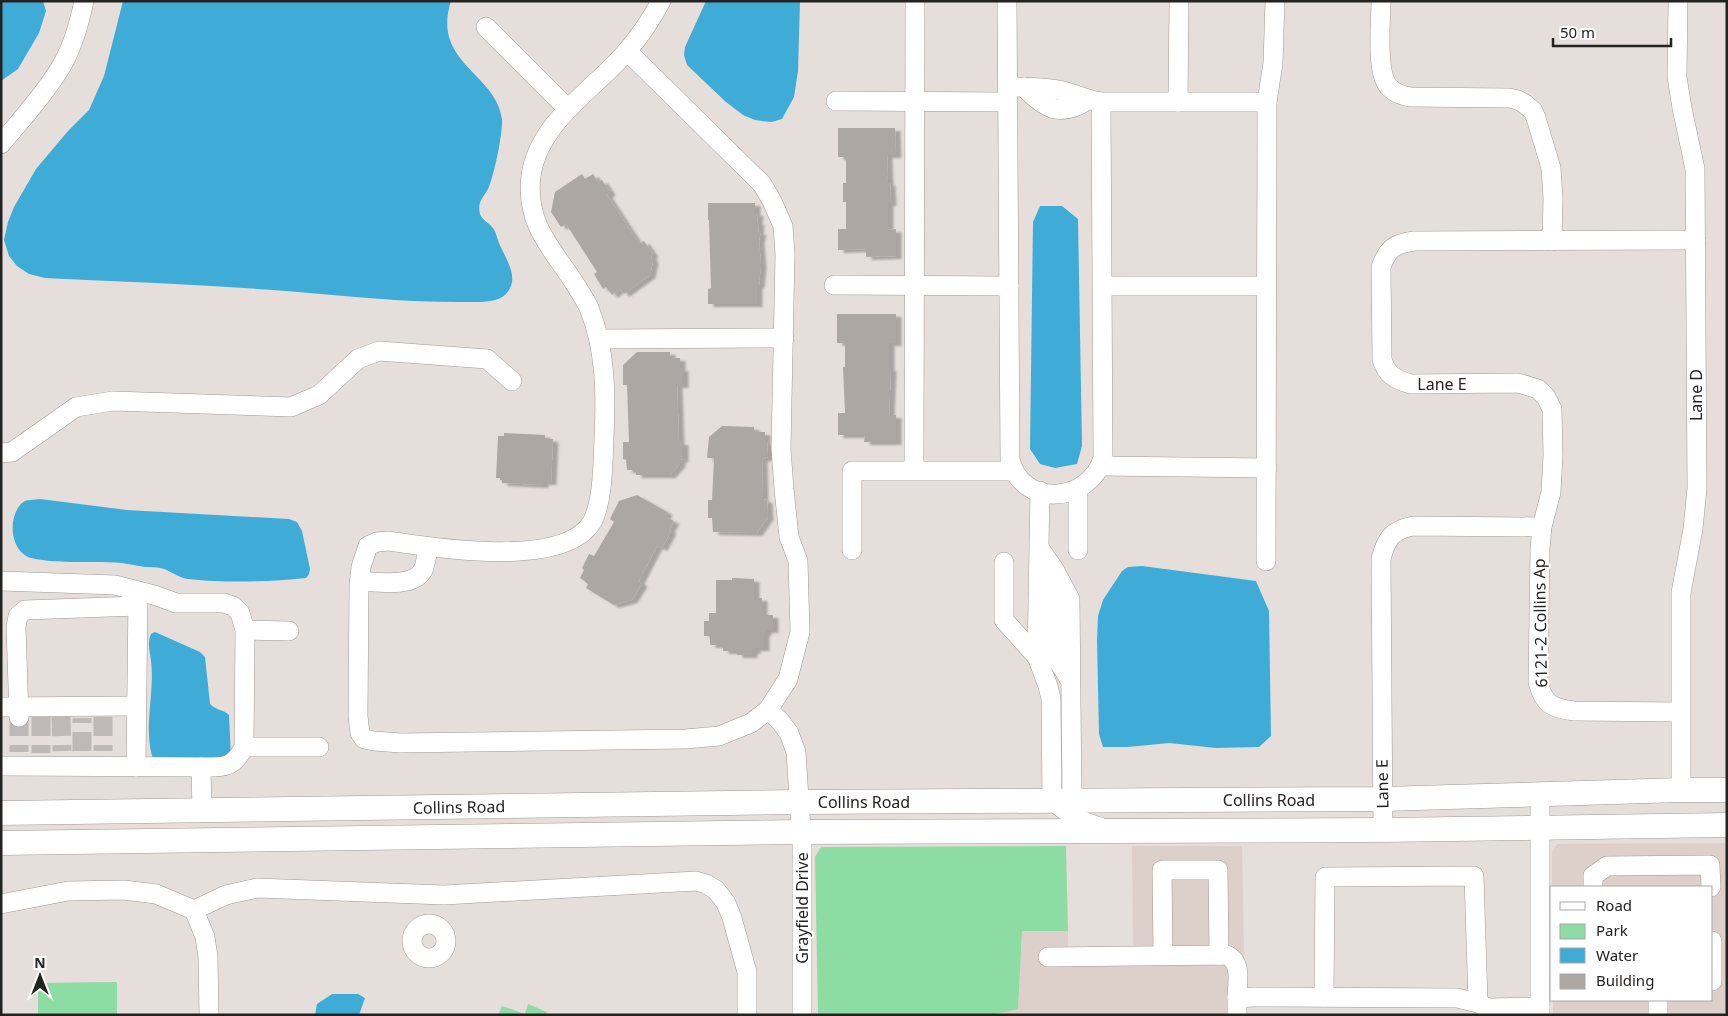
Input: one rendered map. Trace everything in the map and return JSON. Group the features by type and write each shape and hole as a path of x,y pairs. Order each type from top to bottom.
{"main road":[{"name":"Collins Road","path":"1,813 798,802 1382,799 1727,790"},
{"name":"Collins Road","path":"1,843 801,832 1382,830 1540,826 1727,825"}],"street":[{"path":"1,144 60,70 80,21 84,1"},
{"path":"627,52 762,184 783,226 785,254 781,449 789,536 798,561 800,632 788,679 768,710 751,722 719,736 686,739 401,742 364,739 360,733 358,716 360,581 361,567 368,546 377,542 388,541 468,551 517,551 555,547 578,536 591,523 598,506 604,458 604,377 599,339 588,306 538,229 531,206 531,174 538,146 568,109 627,52 661,1"},
{"path":"914,470 915,1"},
{"path":"1008,1 1013,92 1009,286 1010,459 1014,471 1024,483 1040,491 1060,495 1078,490 1094,477 1101,466 1104,452 1103,286 1095,101"},
{"path":"1178,102 1179,1"},
{"path":"1266,561 1267,102 1273,63 1274,1"},
{"path":"1381,1 1381,62 1383,77 1389,88 1400,95 1411,97 1509,98 1518,100 1533,111 1551,168 1553,198 1552,241 1696,240"},
{"name":"Lane D","path":"1678,1 1678,77 1682,108 1695,169 1697,488 1694,530 1681,593 1681,790"},
{"path":"486,27 568,109"},
{"path":"836,101 915,102 1013,92 1058,110 1076,108 1095,101 1267,102"},
{"name":"Lane E","path":"1382,830 1381,559 1384,546 1392,534 1402,528 1413,526 1542,527 1551,492 1553,455 1552,409 1546,397 1538,390 1518,384 1411,384 1399,381 1390,375 1384,368 1382,359 1381,267 1386,255 1394,246 1414,241 1552,241"},
{"path":"834,285 1009,286"},
{"path":"1103,286 1266,286"},
{"path":"599,339 784,338"},
{"path":"1,453 12,452 76,407 113,401 292,407 319,395 358,359 379,351 487,359 512,381"},
{"path":"1101,466 1267,468"},
{"path":"852,550 852,470 1014,471"},
{"path":"1078,490 1078,550"},
{"path":"1040,491 1037,656 1051,699 1062,801 1065,812 1080,821 1111,831"},
{"name":"6121-2 Collins Ap","path":"1542,527 1538,682 1541,696 1550,704 1561,709 1574,711 1680,712"},
{"path":"360,581 397,582 415,579 424,569 428,547"},
{"path":"1040,549 1054,569 1053,653 1070,682 1062,801"},
{"path":"1004,562 1004,620 1037,656"},
{"path":"1,581 115,585 138,598"},
{"path":"136,767 138,598"},
{"path":"13,762 104,759 136,767 223,767 234,762 244,748 245,630 240,613 234,606 224,603 176,603 138,598 25,610 18,616 13,710 82,712 136,706"},
{"path":"245,630 289,630"},
{"name":"Grayfield Drive","path":"768,710 789,733 796,752 801,832 802,1015"},
{"path":"244,748 319,748"},
{"path":"201,767 202,810"},
{"path":"1048,957 1219,954 1230,956 1236,963 1237,1006 1324,997 1456,998 1471,1006 1540,1011 1546,958 1540,794"},
{"path":"1593,886 1593,876 1607,866 1710,865 1711,886"},
{"path":"1162,955 1162,870 1218,870 1219,954"},
{"path":"1324,997 1325,877 1474,876 1471,1006"},
{"path":"194,910 226,895 257,888 444,895 696,881 716,890 726,903 732,918 747,972 748,1015"},
{"path":"1,904 68,891 124,890 156,894 194,910 205,937 208,957 209,1015"},
{"path":"428,894 428,924"},
{"path":"1658,1001 1658,1015"}],"shaded area":[{"path":"1727,843 1727,1015 1553,1015 1553,1001 1713,1001 1713,886 1552,886 1552,853 1557,844"},
{"path":"1132,846 1242,846 1245,1015 991,1015 1018,1009 1022,931 1068,931 1068,949 1133,948"}],"green space":[{"path":"1066,846 1068,931 1022,931 1018,1009 991,1015 818,1015 815,857 821,847"},
{"path":"117,982 117,1015 38,1015 38,983"},
{"path":"528,1004 547,1012 546,1015 498,1015 502,1006 525,1014"}],"water":[{"path":"1,1 43,1 46,11 39,33 18,69 1,81"},
{"path":"123,1 451,1 447,22 450,39 457,53 489,90 497,103 502,119 495,165 479,210 482,218 494,230 510,268 512,281 506,294 499,299 486,302 407,301 235,287 45,278 29,274 17,266 9,256 4,240 14,207 36,169 68,131 89,110 104,76"},
{"path":"706,1 800,1 798,71 794,97 782,119 771,122 755,120 743,115 726,102 687,65 684,55 685,47"},
{"path":"1040,206 1062,206 1078,219 1082,446 1077,464 1055,468 1040,464 1030,449 1033,222"},
{"path":"40,499 127,510 289,519 297,522 302,531 310,569 309,574 306,578 277,580 203,580 185,578 167,570 154,567 111,562 54,561 31,558 19,549 15,542 13,534 14,517 22,503 28,500"},
{"path":"1142,566 1256,581 1269,611 1271,736 1259,747 1216,748 1169,743 1128,747 1103,747 1099,734 1098,616 1103,600 1122,571 1128,567"},
{"path":"155,632 200,652 205,657 210,704 229,715 231,759 153,759 149,735 152,673 149,644 151,634"},
{"path":"332,994 358,994 365,998 359,1015 315,1015 317,1004"}],"building":[{"path":"838,128 895,128 896,155 887,155 891,203 888,203 888,230 896,229 896,256 866,257 866,249 838,250 838,229 846,229 846,202 843,202 843,183 846,183 846,157 838,157"},
{"path":"582,174 585,179 593,174 598,182 602,180 610,192 607,195 639,244 644,241 653,254 651,256 653,261 650,275 624,294 620,289 612,295 606,287 603,289 594,274 597,272 566,224 561,227 551,212 555,192"},
{"path":"708,203 755,203 755,213 758,213 757,222 759,222 758,232 761,232 759,240 761,265 759,285 757,285 757,304 708,304 708,289 711,288"},
{"path":"837,314 896,314 896,343 889,343 889,368 891,368 889,415 896,415 896,442 864,442 865,435 838,435 838,413 845,413 843,367 845,367 845,343 837,343"},
{"path":"637,352 670,352 670,358 680,358 680,368 683,368 683,385 677,385 679,442 683,442 683,459 680,460 680,464 670,475 636,475 636,470 627,470 626,460 623,459 623,442 629,442 627,385 623,385 623,365"},
{"path":"722,426 754,427 754,432 765,432 768,457 762,459 763,499 767,500 768,517 757,533 713,532 712,518 708,518 708,500 712,500 714,458 707,458 709,437"},
{"path":"504,433 545,435 545,438 553,439 551,482 543,482 543,485 502,483 500,478 496,478 498,436 504,436"},
{"path":"637,495 667,512 665,517 674,521 662,548 657,546 639,581 642,584 632,600 614,605 586,588 588,584 580,578 584,570 582,568 589,554 594,556 614,522 610,519 619,501"},
{"path":"732,578 754,579 754,598 762,598 762,613 764,615 773,615 773,630 766,630 766,633 764,633 764,648 755,648 755,651 752,651 752,655 737,655 737,651 723,651 723,645 710,645 710,636 704,636 704,621 709,621 709,613 716,613 716,580 732,580"}],"tunnel":[{"path":"19,717 19,752"},
{"path":"41,717 41,753"},
{"path":"61,717 62,751"},
{"path":"103,717 103,751"},
{"path":"82,718 82,751"}]}
